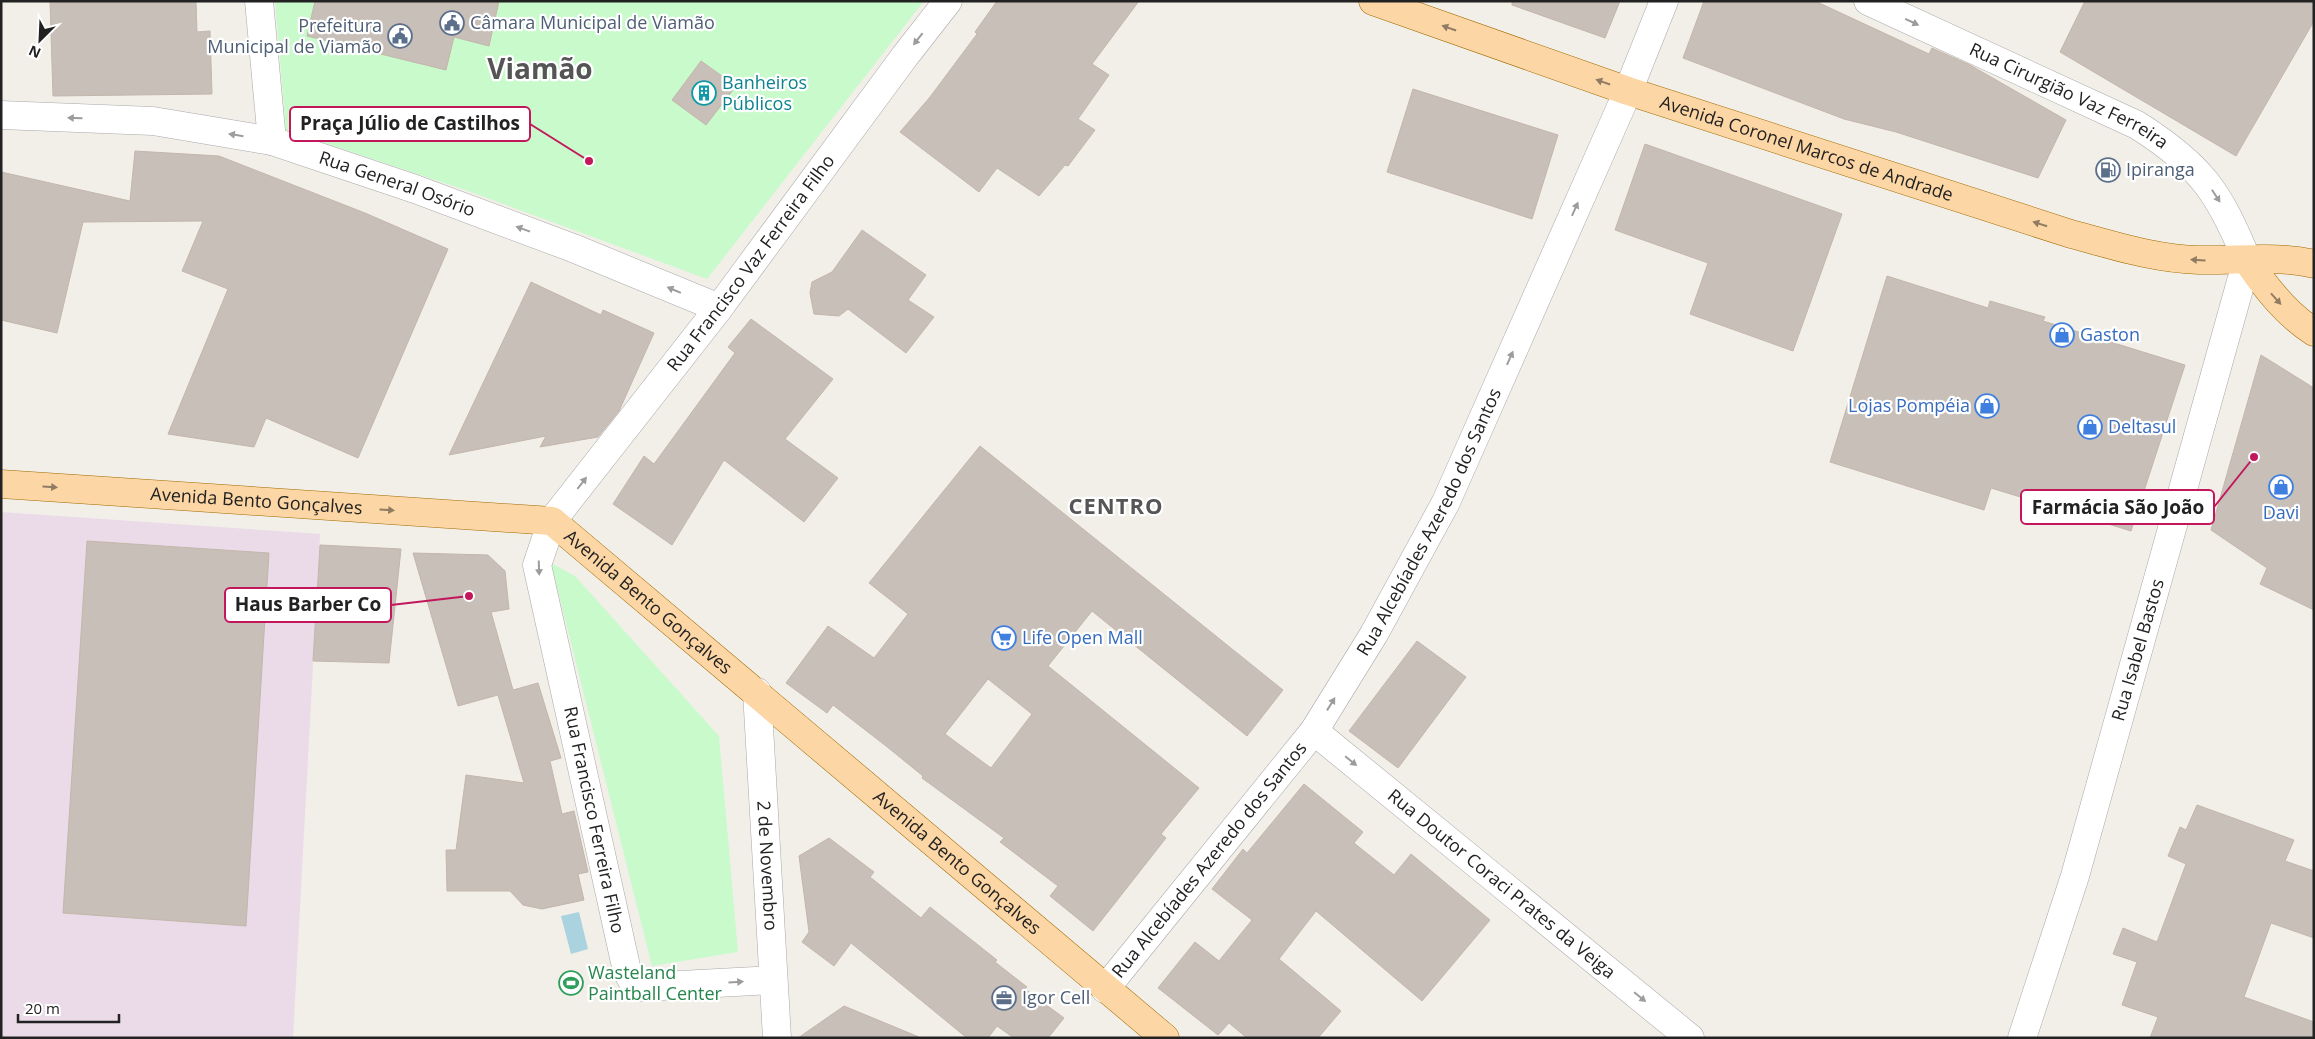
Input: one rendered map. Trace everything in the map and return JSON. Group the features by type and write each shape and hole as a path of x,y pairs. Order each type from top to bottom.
{"main road":[{"name":"Avenida Coronel Marcos de Andrade","path":"1373,1 1628,90 2071,234 2145,253 2197,260 2274,260 2314,264"},
{"path":"2247,260 2262,284 2282,306 2314,332"},
{"name":"Avenida Bento Gonçalves","path":"1,484 552,521 1165,1038"}],"street":[{"path":"260,1 272,141"},
{"name":"Rua Francisco Vaz Ferreira Filho","path":"552,521 719,308 905,56 948,1"},
{"name":"Rua Alcebíades Azeredo dos Santos","path":"1105,989 1314,731 1374,634 1446,502 1628,90 1664,1"},
{"name":"Rua Cirurgião Vaz Ferreira","path":"1868,1 2137,125 2171,147 2195,168 2216,195 2233,227 2247,260"},
{"name":"Rua General Osório","path":"1,115 153,121 272,141 415,189 573,248 719,308"},
{"name":"Rua Isabel Bastos","path":"2022,1038 2075,876 2247,260"},
{"name":"Rua Francisco Ferreira Filho","path":"552,521 537,565 627,971 633,982 643,987 772,980"},
{"name":"2 de Novembro","path":"757,692 772,980 777,1038"},
{"name":"Rua Doutor Coraci Prates da Veiga","path":"1314,731 1690,1038"}],"shaded area":[{"path":"1,512 320,534 293,1038 1,1038"}],"green space":[{"path":"275,1 924,1 707,279 471,192 286,130"},
{"path":"551,563 575,576 719,736 738,952 652,966"}],"water":[{"path":"579,912 588,949 571,954 561,916"}],"building":[{"path":"50,1 196,1 197,32 210,31 212,94 53,96"},
{"name":"Prefeitura Municipal de Viamão","path":"315,1 499,1 489,46 454,37 446,70 307,36"},
{"path":"997,1 1139,1 1092,64 1109,75 1078,119 1095,130 1068,166 1065,165 1039,196 997,168 979,192 900,132 930,97 977,34 975,32"},
{"path":"1512,1 1620,1 1605,38 1512,5"},
{"path":"1704,1 1815,1 1929,54 1932,48 1970,65 2066,120 2038,178 1896,132 1844,119 1683,58"},
{"path":"2085,1 2314,1 2314,21 2236,156 2060,52"},
{"name":"Banheiros Públicos","path":"701,61 736,86 706,125 672,100"},
{"path":"1413,89 1558,135 1532,219 1387,172"},
{"path":"1645,144 1842,214 1793,351 1690,314 1708,263 1615,230"},
{"path":"135,151 219,156 365,213 448,249 358,458 266,418 254,447 168,434 228,289 182,271 203,221 83,222 57,333 1,320 1,172 130,201"},
{"path":"862,230 926,275 908,300 934,317 906,353 848,309 839,316 814,314 810,293 812,282 832,272"},
{"path":"1887,276 1988,308 1990,301 2045,317 2043,321 2185,365 2131,531 1991,488 1984,510 1830,462"},
{"path":"531,282 601,315 603,310 654,333 619,411 598,437 540,447 546,436 449,455"},
{"path":"751,319 833,379 785,439 838,478 804,522 724,460 672,545 613,504 644,456 654,464 735,353 728,347"},
{"path":"2261,355 2314,388 2314,610 2260,584 2267,568 2211,530"},
{"path":"980,446 1283,690 1247,736 1092,611 1048,666 1199,788 1161,834 1166,838 1093,931 1050,896 1058,886 1000,842 1004,838 922,778 923,776 833,705 827,713 786,683 828,626 874,658 908,614 869,583","holes":["988,679 1032,714 991,768 945,734"]},
{"path":"87,541 269,553 246,926 63,913"},
{"path":"320,545 401,549 389,663 313,661"},
{"path":"413,553 488,555 505,571 509,609 491,612 513,690 538,683 561,758 550,761 562,814 574,811 588,872 578,874 584,900 542,909 523,905 510,891 447,891 446,850 456,850 466,775 524,783 498,695 458,706"},
{"path":"1417,641 1466,677 1398,768 1349,731"},
{"path":"1304,784 1363,832 1354,843 1394,875 1411,854 1490,920 1422,1001 1316,911 1279,959 1341,1011 1318,1038 1247,1038 1229,1023 1218,1035 1158,988 1195,942 1219,961 1252,920 1212,889 1243,849 1247,853"},
{"path":"2197,805 2294,840 2285,861 2314,871 2314,938 2271,923 2244,997 2314,1022 2314,1038 2150,1038 2158,1017 2122,1005 2137,962 2113,954 2123,928 2157,942 2186,864 2168,856 2180,827 2186,830"},
{"path":"829,838 874,872 870,877 921,918 930,907 997,960 995,962 1027,987 1025,989 1064,1018 1048,1038 1014,1038 997,1026 988,1038 967,1038 851,943 834,966 802,942 809,932 799,856"},
{"path":"844,1006 919,1037 919,1038 798,1038"}],"place":[{"name":"Câmara Municipal de Viamão","path":"452,23"},
{"name":"Prefeitura Municipal de Viamão","path":"400,36"},
{"name":"Banheiros Públicos","path":"704,93"},
{"name":"Praça Júlio de Castilhos","path":"589,161"},
{"name":"Ipiranga","path":"2108,170"},
{"name":"Gaston","path":"2062,335"},
{"name":"Lojas Pompéia","path":"1987,406"},
{"name":"Deltasul","path":"2090,427"},
{"name":"Farmácia São João","path":"2254,457"},
{"name":"Davi","path":"2281,487"},
{"name":"Haus Barber Co","path":"469,596"},
{"name":"Life Open Mall","path":"1004,638"},
{"name":"Wasteland Paintball Center","path":"571,983"},
{"name":"Igor Cell","path":"1004,998"}],"district":[{"name":"Viamão","path":"540,69"},
{"name":"CENTRO","path":"1116,506"}]}
